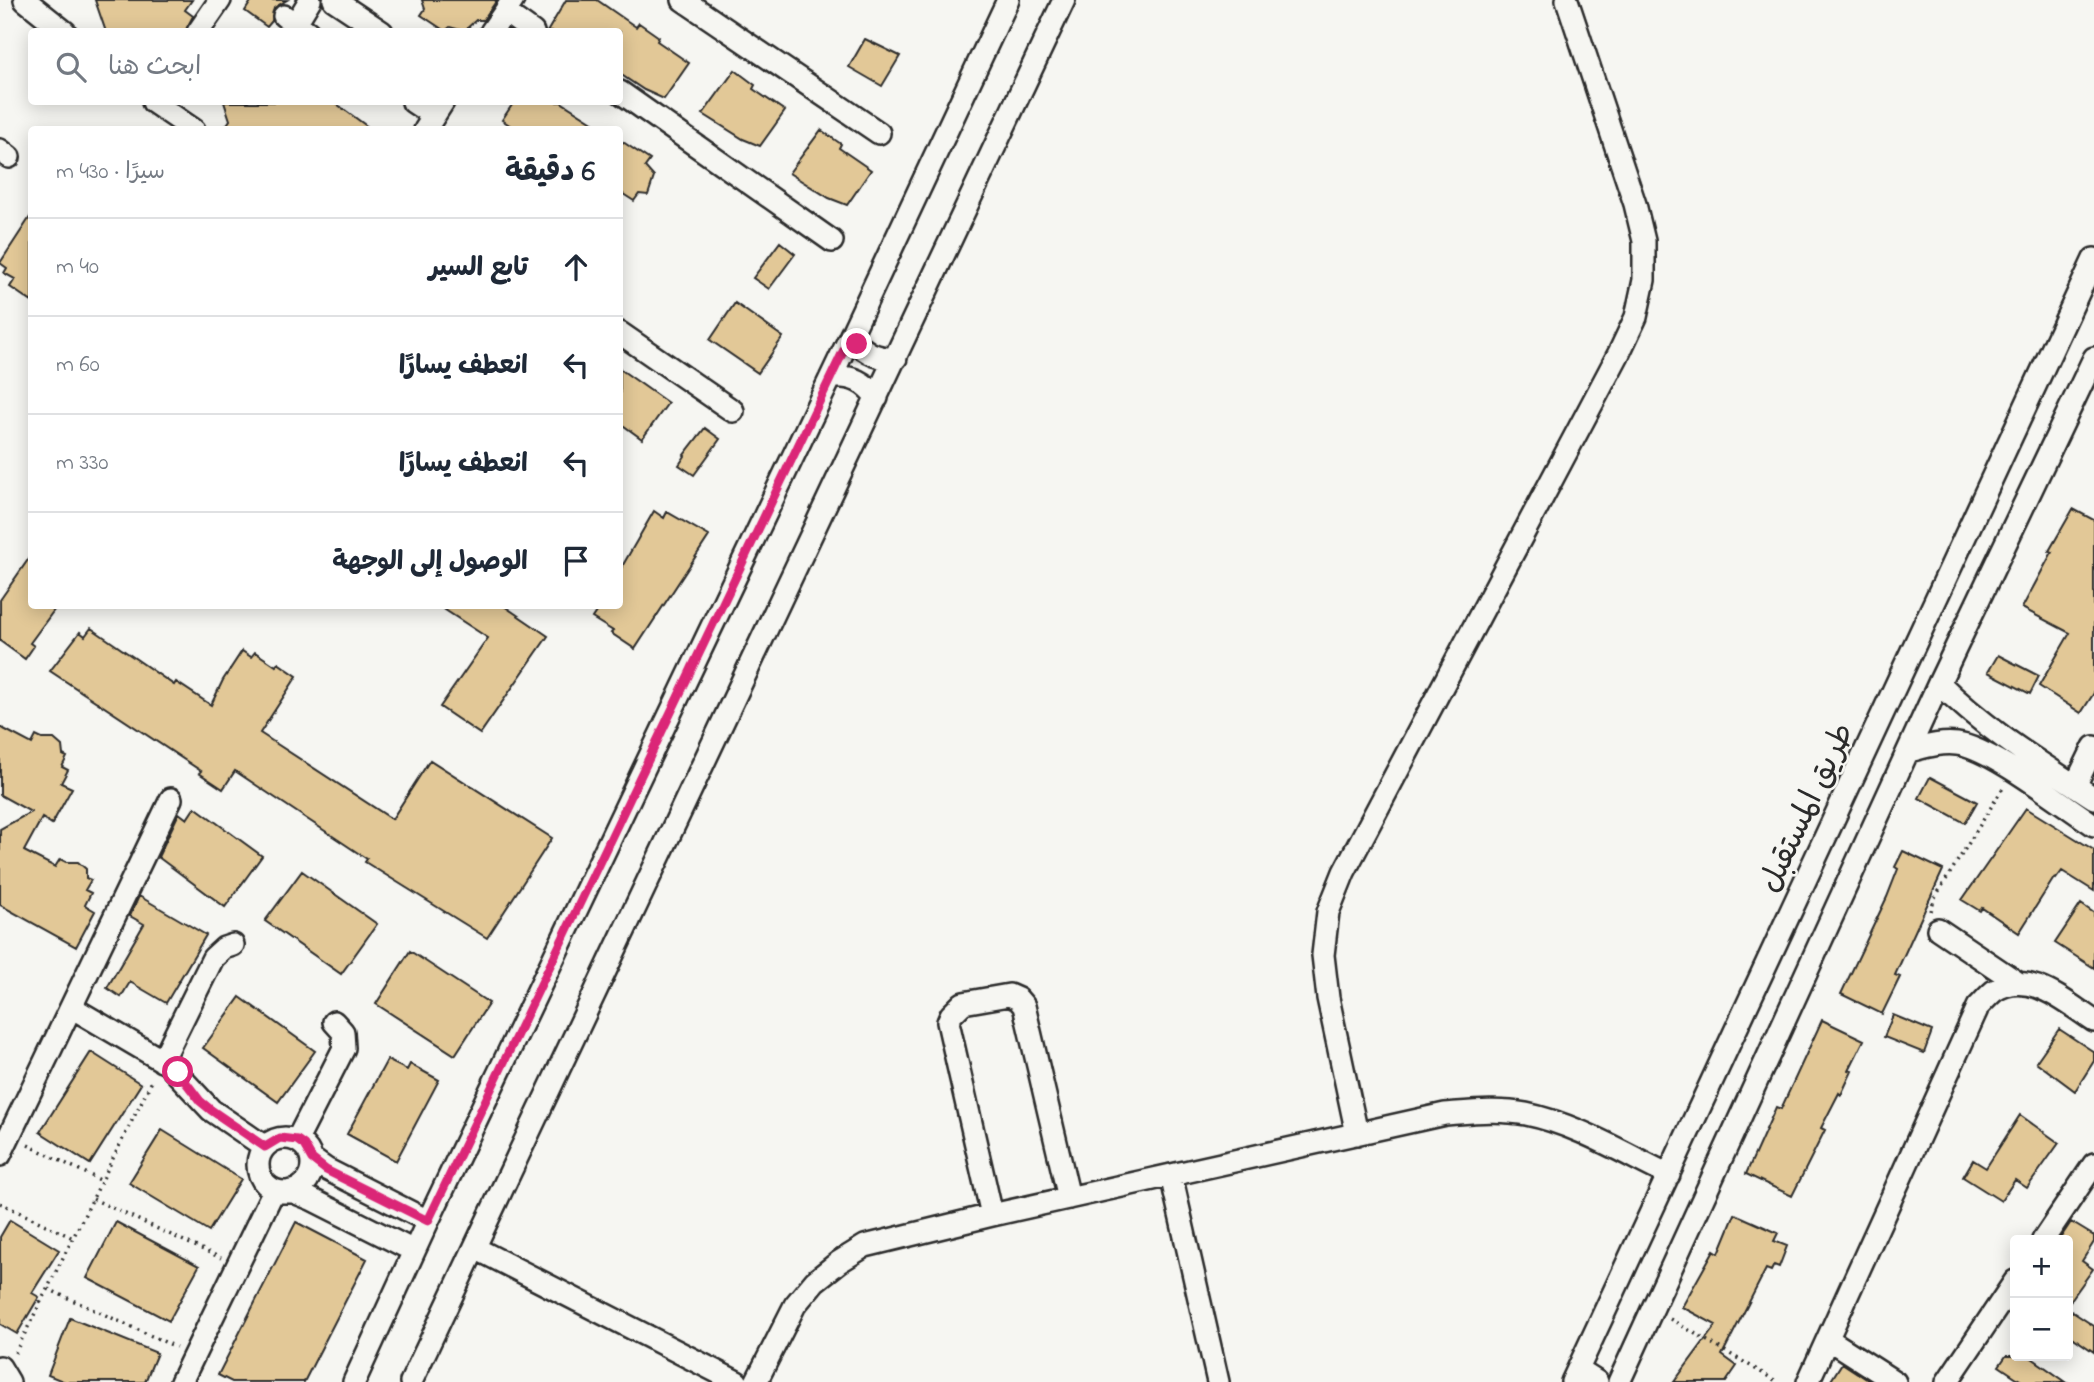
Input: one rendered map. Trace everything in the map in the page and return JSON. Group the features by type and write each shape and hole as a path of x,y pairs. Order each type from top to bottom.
{"street":[{"path":"25,0 60,28"},
{"path":"201,28 220,0"},
{"path":"296,23 310,0"},
{"path":"334,0 376,28"},
{"path":"683,0 879,133"},
{"path":"411,1382 1064,0"},
{"path":"1356,1134 1328,998 1323,955 1328,912 1344,872 1619,352 1636,317 1644,280 1644,242 1635,204 1567,0"},
{"path":"354,1382 428,1221 851,335 1001,3"},
{"path":"494,28 509,6 529,28"},
{"path":"623,94 832,241"},
{"path":"157,105 188,126"},
{"path":"418,105 434,116"},
{"name":"طريق المستقبل","path":"1575,1376 2094,259"},
{"path":"623,335 733,411"},
{"path":"851,335 865,351 885,359 895,358"},
{"path":"1619,1382 1939,683 2094,358"},
{"path":"831,377 842,376 862,382 877,398"},
{"path":"1939,683 1992,731 2094,798"},
{"path":"1981,751 1992,731"},
{"path":"1909,751 1934,744 1958,744 1981,751 2094,825"},
{"path":"2075,786 2094,747"},
{"path":"0,1155 171,799"},
{"path":"1938,929 2018,983 2042,987 2094,1021"},
{"path":"162,1061 213,958 233,945"},
{"path":"1808,1382 1978,1007 1995,990 2018,983"},
{"path":"992,1215 948,1023 951,1014 964,1003 1009,995 1024,1006 1069,1198"},
{"path":"71,1007 178,1072 200,1101 265,1147"},
{"path":"297,1140 344,1048 343,1032 334,1022"},
{"path":"756,1382 795,1305 815,1281 839,1262 865,1247 992,1215 1446,1114 1485,1111 1525,1114 1564,1125 1669,1175"},
{"path":"414,1251 311,1199 267,1185 259,1170 261,1153 265,1147 280,1138 297,1140 304,1145 312,1159 326,1170 428,1221"},
{"path":"181,1382 237,1265 283,1191 306,1183 313,1168 312,1159"},
{"path":"2046,1235 2094,1164"},
{"path":"1171,1175 1218,1382"},
{"path":"475,1248 737,1382"},
{"path":"1947,1382 2010,1288"},
{"path":"1828,1339 1895,1382"},
{"path":"1575,1376 1597,1382"}],"path":[{"path":"1938,929 1932,919 1934,899 2013,772"},
{"path":"4,1374 162,1061"},
{"path":"9,1136 102,1181"},
{"path":"93,1199 237,1265"},
{"path":"0,1203 73,1238"},
{"path":"48,1289 194,1355"},
{"path":"1653,1309 1778,1382"}],"building":[{"path":"95,0 192,0 185,10 193,16 187,28 105,28"},
{"path":"252,0 287,0 274,8 272,21 267,27 245,11"},
{"path":"422,0 497,0 483,20 476,20 467,28 440,28 421,15 425,9"},
{"path":"566,0 597,0 636,27 639,23 659,37 657,41 689,63 664,99 623,76 623,28 549,28"},
{"path":"865,39 900,56 882,86 849,67"},
{"path":"735,70 755,85 753,89 785,111 760,146 743,139 703,114"},
{"path":"225,105 338,105 367,126 226,126 230,120"},
{"path":"512,105 566,105 599,126 511,126 502,120"},
{"path":"821,130 841,144 839,148 871,170 847,205 829,198 789,173"},
{"path":"623,142 650,160 645,167 654,177 648,195 639,194 634,201 623,194"},
{"path":"28,220 28,299 10,287 15,279 4,273 7,268 0,263"},
{"path":"780,242 795,254 769,289 753,278"},
{"path":"735,303 783,337 758,373 710,340"},
{"path":"623,371 668,403 642,439 623,425"},
{"path":"705,428 720,439 694,475 679,465"},
{"path":"2073,509 2094,520 2094,693 2081,713 2039,686 2070,633 2022,608 2052,552 2049,551"},
{"path":"654,511 664,518 667,512 709,536 635,649 592,618 598,609 623,609 623,565"},
{"path":"28,560 28,609 55,609 30,643 34,646 25,659 0,641 0,600"},
{"path":"444,609 508,609 548,636 480,734 440,707 488,638"},
{"path":"91,628 174,685 176,682 211,705 242,651 251,657 255,652 276,666 278,663 297,676 260,733 392,819 430,760 552,838 487,938 365,862 367,859 235,771 223,789 199,773 201,771 50,671 80,632 85,636"},
{"path":"1998,655 2039,676 2030,694 1988,672"},
{"path":"0,727 32,744 36,736 54,739 62,746 63,755 67,757 62,767 68,770 61,783 72,788 52,824 42,818 24,851 55,867 60,859 78,862 86,869 86,878 91,880 85,890 91,893 85,905 95,911 76,947 0,905 0,829 31,812 0,795"},
{"path":"1930,777 1977,802 1965,823 1919,798"},
{"path":"195,807 262,856 225,907 158,857 179,813 187,819"},
{"path":"2026,808 2094,850 2094,891 2062,871 2054,878 2019,933 1982,908 1980,911 1962,900"},
{"path":"1903,851 1943,870 1895,975 1900,977 1882,1014 1841,994 1887,897 1898,869 1895,867"},
{"path":"302,871 377,924 341,974 265,921"},
{"path":"139,896 206,935 166,1003 130,982 121,997 107,988 144,924 130,916"},
{"path":"2081,904 2094,913 2094,968 2055,943"},
{"path":"410,951 489,1003 455,1055 376,1004"},
{"path":"240,997 315,1051 278,1102 203,1048"},
{"path":"1893,1015 1932,1031 1924,1053 1884,1037"},
{"path":"1822,1020 1864,1040 1849,1070 1852,1071 1841,1095 1839,1093 1821,1128 1825,1130 1792,1196 1746,1174 1776,1107 1781,1109"},
{"path":"2059,1029 2094,1052 2094,1061 2075,1091 2036,1062"},
{"path":"91,1052 141,1084 90,1164 40,1132"},
{"path":"387,1060 407,1070 410,1064 439,1080 396,1161 347,1134"},
{"path":"2020,1115 2059,1143 2027,1188 2015,1180 2001,1201 1963,1177 1973,1160 1986,1168"},
{"path":"162,1130 241,1179 209,1231 129,1183"},
{"path":"1735,1214 1778,1233 1774,1241 1787,1246 1779,1267 1774,1265 1771,1271 1766,1269 1722,1355 1737,1366 1726,1382 1674,1382 1716,1325 1682,1307 1714,1250 1719,1253"},
{"path":"10,1220 59,1250 32,1293 39,1297 17,1334 0,1324 0,1237"},
{"path":"116,1222 199,1266 169,1321 87,1278"},
{"path":"296,1222 367,1259 304,1382 232,1382 218,1375"},
{"path":"2071,1222 2094,1236 2094,1242 2082,1261 2093,1269 2073,1297 2073,1235 2062,1235"},
{"path":"2073,1312 2094,1326 2094,1352 2073,1337"},
{"path":"70,1318 157,1353 145,1382 65,1382 48,1375"},
{"path":"2006,1356 2010,1356 2010,1361 2036,1361 2066,1382 2023,1382 1999,1366"},
{"path":"1842,1363 1871,1382 1830,1382"}],"route":[{"path":"178,1072 200,1101 265,1147 280,1138 297,1140 309,1151 312,1159 326,1170 428,1221 851,335 857,344"}]}
